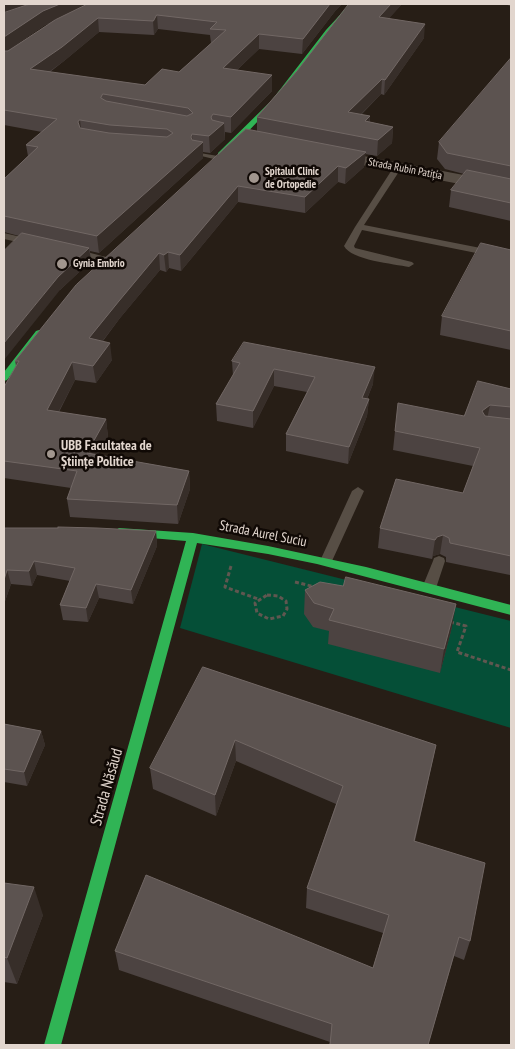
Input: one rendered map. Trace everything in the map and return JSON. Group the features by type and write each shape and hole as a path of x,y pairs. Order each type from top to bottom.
{"street":[{"path":"204,171 218,158 234,137 290,82 342,14 353,4"},
{"path":"234,137 258,141"},
{"name":"Strada Rubin Patiția","path":"314,152 511,189"},
{"path":"94,272 110,256"},
{"path":"4,378 44,326"},
{"name":"Strada Aurel Suciu","path":"104,530 193,537 326,562 431,584 511,610"},
{"name":"Strada Năsăud","path":"52,1045 193,537"}],"lane":[{"path":"197,154 218,158"},
{"path":"398,167 359,227 349,246 350,250 409,264"},
{"path":"359,227 511,257"},
{"path":"4,236 41,245"},
{"path":"69,251 110,256"},
{"path":"326,562 358,491"},
{"path":"431,584 439,561"}],"path":[{"path":"222,565 240,568"},
{"path":"231,566 225,587 258,599 272,595 282,598 287,605 286,613 278,619 262,618 255,611 255,603 258,599"},
{"path":"287,580 325,590"},
{"path":"448,621 466,626 457,652 511,670"}],"green space":[{"path":"202,544 511,621 511,728 180,628"}],"building":[{"path":"30,4 60,4 43,11 4,37 4,13"},
{"path":"88,4 330,4 303,39 259,34 223,68 272,75 231,117 213,114 212,120 224,123 209,136 192,134 192,140 203,142 97,236 4,216 4,179 38,147 26,145 57,119 4,110 4,51 8,51 55,20","holes":["157,15 217,22 210,29 226,30 179,72 162,69 145,85 30,69 62,47 98,18 153,21","103,94 188,108 193,113 187,116 106,101 101,98","80,120 110,125 167,129 173,133 167,137 109,133 80,128 78,122"]},
{"path":"349,4 391,4 379,17 425,24 385,80 382,79 348,112 370,116 365,121 393,127 378,140 257,117 297,71"},
{"path":"511,58 511,166 447,153 439,142"},
{"path":"246,129 366,152 346,168 338,166 305,197 238,186 180,255 168,252 164,255 159,253 89,338 110,343 93,366 72,362 47,410 106,419 87,453 189,471 177,505 67,499 77,471 4,461 4,387 19,361 15,361 76,285"},
{"path":"467,170 511,179 511,203 451,190"},
{"path":"22,233 89,248 58,277 4,343 4,251"},
{"path":"481,243 511,250 511,331 442,316"},
{"path":"244,342 375,367 362,398 369,399 349,447 286,434 315,377 274,369 253,411 216,404 240,363 232,361"},
{"path":"478,381 511,389 511,407 490,405 482,411 485,416 511,419 511,556 450,543 449,538 443,535 435,540 380,528 396,479 463,493 480,448 395,431 398,403 464,416"},
{"path":"58,527 156,531 131,590 96,584 86,608 60,605 75,568 34,561 29,571 7,570 4,580 4,528"},
{"path":"346,577 456,604 444,649 329,620 334,609 314,603 305,590 320,582 343,586"},
{"path":"203,667 436,745 414,841 485,863 470,941 459,937 428,1045 330,1045 332,1024 115,951 146,875 373,968 389,915 307,888 343,786 235,740 215,795 150,768"},
{"path":"4,724 41,731 24,772 4,769"},
{"path":"4,883 34,887 7,958 4,957"}],"traffic: fast":[{"path":"221,155 274,101 328,31 353,4"},
{"path":"4,378 39,333"},
{"path":"119,532 169,535 268,550 366,572 511,610"},
{"path":"52,1045 193,537"}],"place":[{"name":"Spitalul Clinic de Ortopedie","path":"254,178"},
{"name":"Gynia Embrio","path":"62,264"},
{"name":"UBB Facultatea de Științe Politice","path":"51,454"}]}
